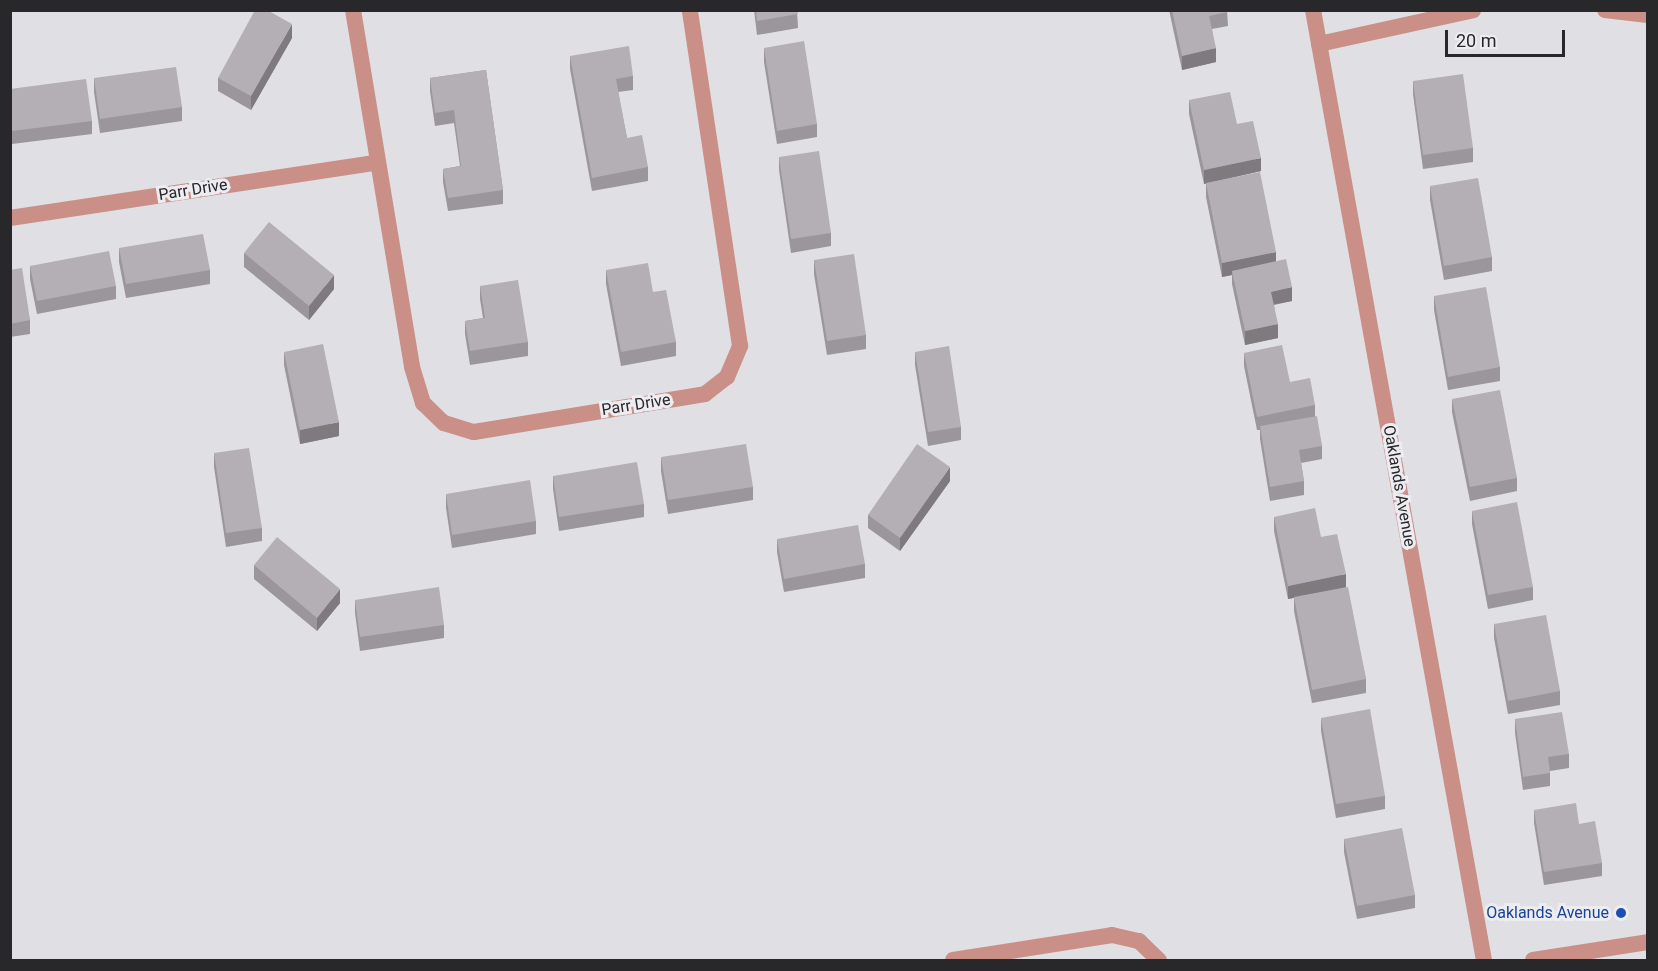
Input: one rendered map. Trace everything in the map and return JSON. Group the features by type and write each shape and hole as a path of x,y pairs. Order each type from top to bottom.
{"street":[{"name":"Parr Drive","path":"353,10 375,163 412,367 423,404 444,423 474,432 705,394 727,377 740,346 690,10"},
{"name":"Oaklands Avenue","path":"1313,10 1484,960"},
{"path":"1319,44 1473,10"},
{"path":"1605,10 1647,15"},
{"name":"Parr Drive","path":"10,218 375,163"},
{"path":"953,960 1112,935 1139,941 1159,960"},
{"path":"1533,960 1647,942"}],"building":[{"path":"255,10 267,10 292,24 251,96 218,78"},
{"path":"756,10 797,10 798,14 757,21"},
{"path":"1172,10 1227,10 1228,12 1209,16 1216,48 1182,56"},
{"path":"804,41 817,124 777,131 764,48"},
{"path":"629,46 633,76 616,79 627,138 642,135 648,167 592,178 570,56"},
{"path":"176,67 182,107 100,119 94,78"},
{"path":"486,70 503,190 448,198 443,169 461,166 454,110 435,113 430,78"},
{"path":"1463,74 1473,148 1423,155 1413,81"},
{"path":"86,79 92,121 12,131 10,89"},
{"path":"1230,92 1237,124 1253,121 1261,158 1204,170 1189,100"},
{"path":"819,151 831,233 791,239 779,157"},
{"path":"1260,172 1276,252 1222,263 1206,183"},
{"path":"1478,178 1492,257 1444,266 1430,186"},
{"path":"269,222 334,275 309,306 244,253"},
{"path":"203,234 210,270 126,284 119,248"},
{"path":"109,251 116,286 37,301 30,266"},
{"path":"854,254 866,335 827,341 814,260"},
{"path":"1286,259 1292,287 1271,292 1278,324 1245,331 1232,271"},
{"path":"648,263 653,292 666,290 676,342 621,352 606,270"},
{"path":"22,268 30,320 10,324 10,270"},
{"path":"518,280 528,342 470,351 465,321 485,318 480,286"},
{"path":"1486,287 1500,367 1448,377 1434,296"},
{"path":"323,344 339,422 300,430 284,352"},
{"path":"1282,345 1290,382 1310,378 1315,405 1257,417 1244,353"},
{"path":"949,346 961,427 928,432 915,352"},
{"path":"1500,390 1517,478 1470,487 1452,399"},
{"path":"1317,416 1322,446 1299,450 1304,481 1270,487 1260,426"},
{"path":"746,444 753,487 668,500 661,457"},
{"path":"917,444 950,467 900,538 868,515"},
{"path":"249,448 262,528 226,533 214,453"},
{"path":"637,462 644,504 559,517 553,476"},
{"path":"530,480 536,521 452,535 446,494"},
{"path":"1517,502 1533,587 1488,595 1472,511"},
{"path":"1315,508 1321,537 1337,534 1346,574 1288,586 1274,517"},
{"path":"858,525 865,564 784,579 777,539"},
{"path":"277,537 340,589 317,618 254,565"},
{"path":"439,587 444,625 360,637 355,600"},
{"path":"1348,587 1366,679 1312,690 1294,597"},
{"path":"1546,615 1560,691 1508,701 1494,624"},
{"path":"1370,709 1385,796 1336,804 1321,718"},
{"path":"1562,712 1569,754 1548,757 1550,773 1523,777 1515,719"},
{"path":"1576,803 1579,824 1595,821 1602,863 1544,872 1534,810"},
{"path":"1402,828 1415,895 1357,906 1344,839"}],"place":[{"name":"Oaklands Avenue","path":"1621,913"}]}
